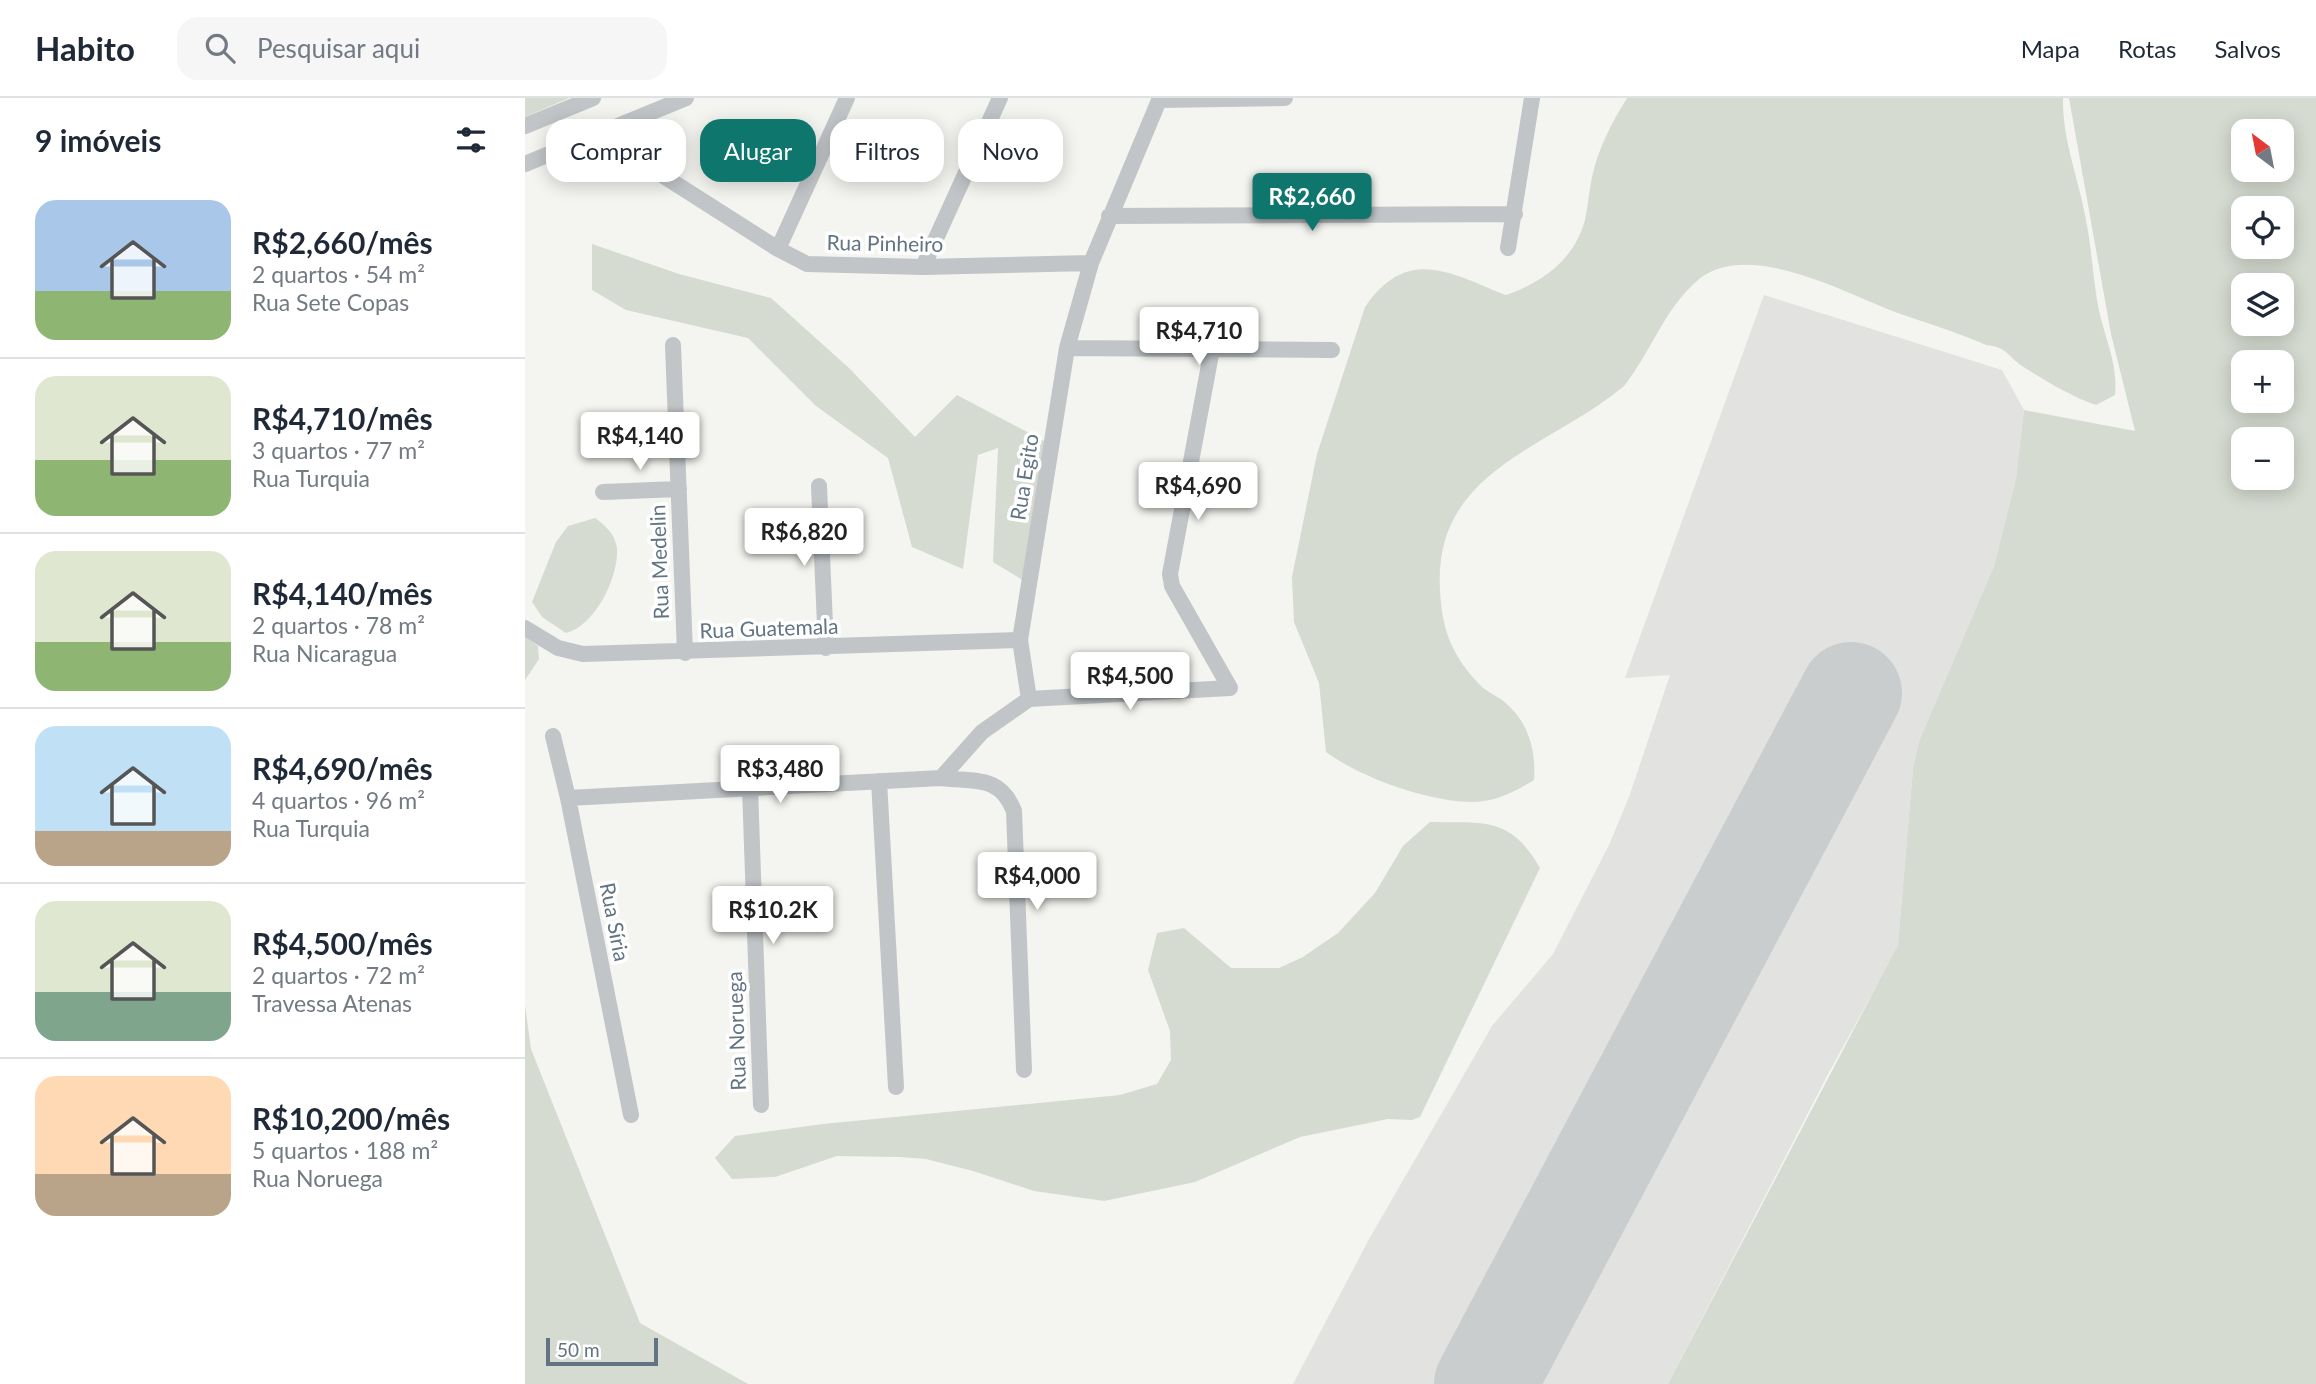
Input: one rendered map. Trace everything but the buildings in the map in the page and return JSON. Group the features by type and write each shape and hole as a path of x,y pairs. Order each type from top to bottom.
{"street":[{"path":"525,126 593,98"},
{"path":"525,164 686,98"},
{"path":"778,249 847,98"},
{"path":"923,267 1000,98"},
{"path":"1159,99 1285,98"},
{"path":"1508,248 1532,98"},
{"name":"Rua Egito","path":"1029,699 1020,640 1067,348 1091,263 1159,99"},
{"name":"Rua Pinheiro","path":"674,182 778,249 807,264 923,267 1091,263"},
{"path":"1109,216 1515,214"},
{"name":"Rua Medelin","path":"673,345 685,653"},
{"path":"1067,348 1332,350"},
{"path":"941,778 982,732 1029,699 1230,688 1172,586 1170,574 1212,349"},
{"path":"818,486 826,648"},
{"path":"603,492 679,489"},
{"name":"Rua Guatemala","path":"525,628 558,648 583,653 685,653 1020,640"},
{"name":"Rua Síria","path":"552,736 568,798 631,1115"},
{"path":"568,798 941,778 992,784 1007,793 1014,811 1024,1070"},
{"path":"879,781 896,1087"},
{"name":"Rua Noruega","path":"750,789 761,1105"}],"shaded area":[{"path":"525,98 569,98 525,117"},
{"path":"1627,98 2063,98 2065,129 2086,220 2099,311 2113,363 2115,395 2096,405 2067,393 2022,366 1999,348 1895,312 1796,273 1742,265 1718,269 1698,280 1686,291 1624,386 1501,466 1475,489 1455,516 1443,549 1441,604 1450,642 1470,674 1482,687 1511,708 1524,726 1532,746 1534,780 1513,792 1481,802 1436,798 1396,787 1358,771 1326,752 1319,683 1294,622 1292,577 1317,454 1365,307 1381,288 1398,276 1414,270 1449,273 1506,295 1520,290 1555,268 1565,258 1580,234 1598,156"},
{"path":"2069,98 2316,98 2316,1384 1668,1384 1898,945 1913,768 1919,741 1994,566 2016,478 2024,410 2135,431 2111,334"},
{"path":"592,244 679,274 771,298 849,368 915,437 957,395 1048,443 1024,581 993,562 998,448 978,455 963,569 912,547 888,458 816,406 748,338 626,310 592,290"},
{"path":"1764,295 2002,370 2024,410 2016,478 1994,566 1919,741 1913,768 1898,945 1828,1074 1668,1384 1293,1384 1368,1241 1492,1026 1553,954 1609,845 1629,797 1670,675 1625,678"},
{"path":"595,518 609,530 616,543 617,560 614,573 595,611 577,629 566,633 542,617 532,602 556,542 568,526"},
{"path":"525,637 538,646 539,659 525,680"},
{"path":"1430,822 1481,823 1507,831 1529,851 1540,868 1420,1117 1412,1120 1388,1119 1300,1137 1195,1182 1104,1201 1034,1191 926,1159 837,1156 775,1177 732,1179 715,1158 735,1136 823,1124 1120,1095 1157,1084 1171,1060 1170,1031 1148,970 1157,933 1184,928 1231,968 1279,968 1303,957 1338,933 1375,893 1403,846"},
{"path":"525,1005 531,1049 640,1323 748,1384 525,1384"}],"runway":[{"path":"1485,1384 1851,693"}]}
